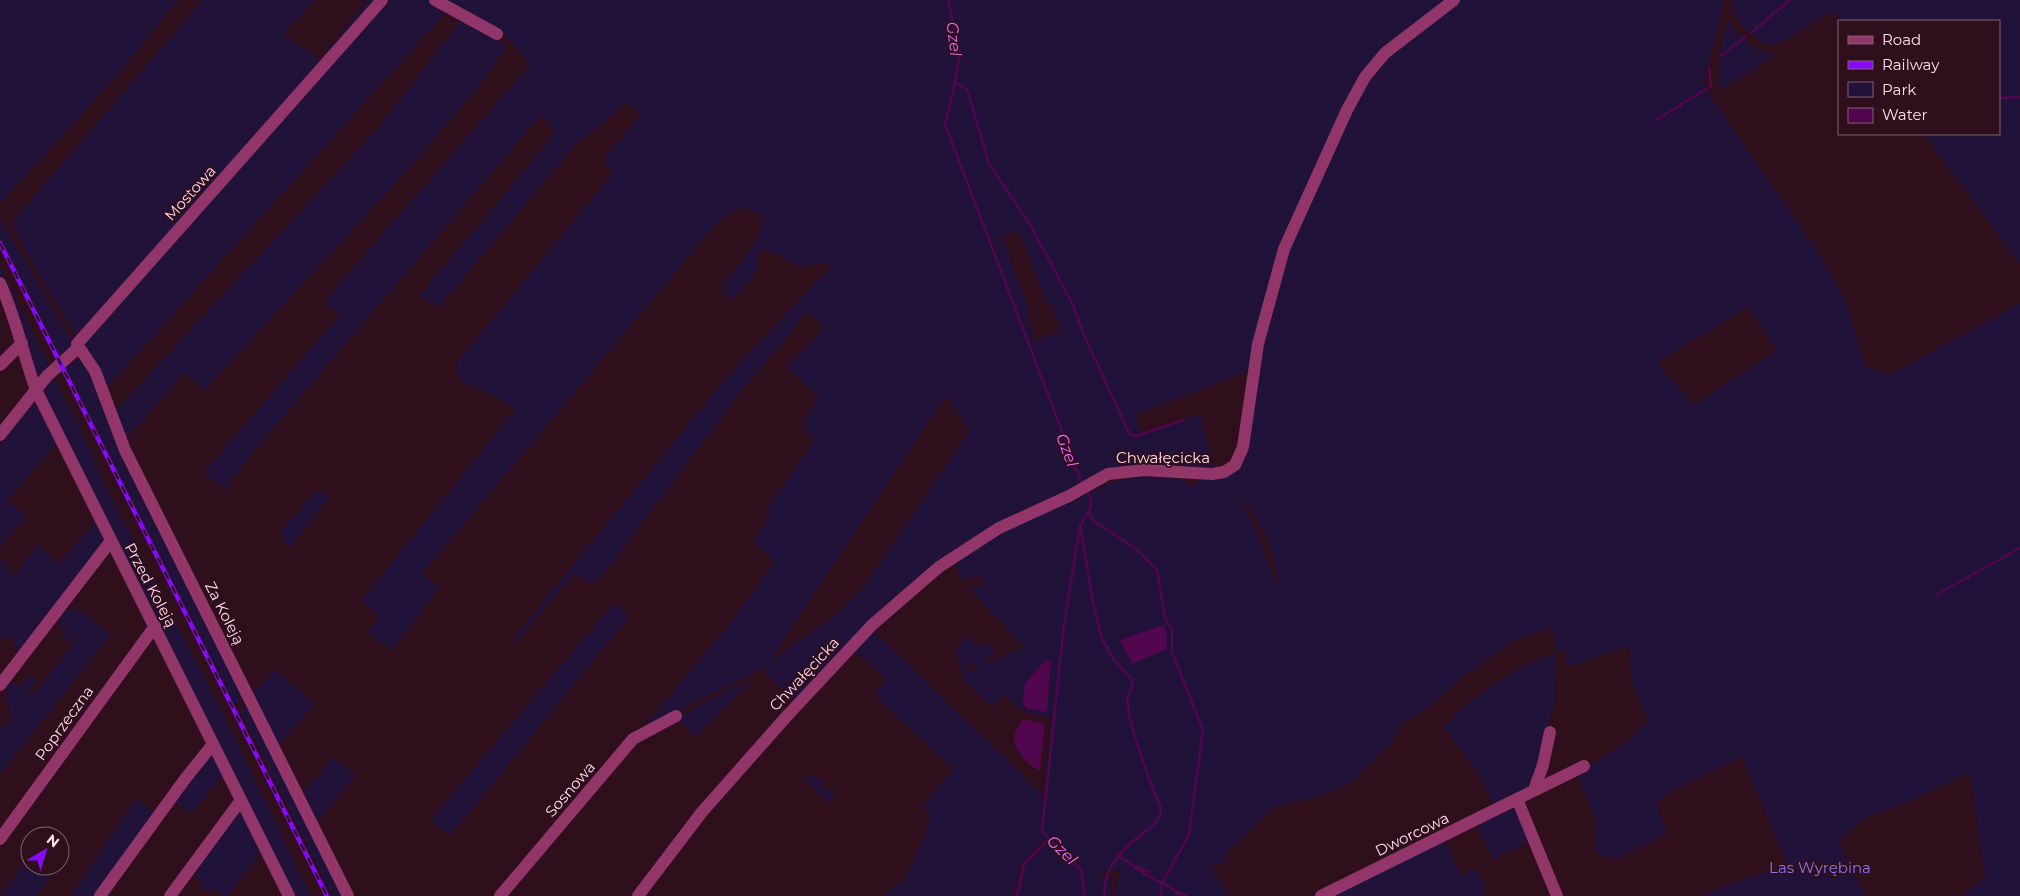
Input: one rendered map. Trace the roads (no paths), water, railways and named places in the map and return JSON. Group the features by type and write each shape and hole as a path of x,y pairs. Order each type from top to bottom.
{"street":[{"name":"Mostowa","path":"0,435 36,390 78,346 382,0"},
{"path":"435,0 497,34"},
{"name":"Chwałęcicka","path":"638,896 702,812 786,717 888,609 939,567 984,537 1108,474 1120,471 1219,473 1231,468 1238,462 1244,447 1258,344 1284,249 1347,110 1365,76 1385,53 1454,0"},
{"name":"Przed Koleją","path":"0,283 12,310 36,390 110,542 155,626 289,896"},
{"path":"0,365 22,342"},
{"name":"Za Koleją","path":"78,346 96,371 125,450 348,896"},
{"path":"0,685 110,542"},
{"name":"Poprzeczna","path":"0,839 155,626"},
{"name":"Sosnowa","path":"500,896 633,739 676,716"},
{"path":"1534,790 1543,765 1550,732"},
{"path":"100,896 185,779 213,744"},
{"name":"Dworcowa","path":"1321,896 1584,766"},
{"path":"1517,799 1557,896"},
{"path":"170,896 241,800"}],"water":[{"path":"1163,625 1166,630 1167,649 1132,664 1120,640"},
{"path":"1046,660 1051,662 1047,712 1026,708 1023,705 1025,683"},
{"path":"1022,719 1045,724 1040,770 1027,762 1014,742 1016,730"}],"waterway":[{"name":"Gzel","path":"948,0 960,53 945,124 1082,484"},
{"path":"1751,33 1790,0"},
{"path":"1721,56 1745,37"},
{"path":"1656,120 1711,86 1709,68"},
{"path":"955,83 967,89 989,164 1031,226 1073,305 1083,333 1130,435 1136,436 1183,420"},
{"path":"2000,98 2020,97"},
{"name":"Gzel","path":"1085,896 1081,869 1042,832 1064,625 1080,526 1091,507 1091,498 1086,491"},
{"path":"1088,512 1093,520 1139,551 1157,570 1165,619 1172,629 1172,652 1203,730 1189,835 1162,883 1161,896"},
{"path":"1081,528 1092,598 1102,639 1115,661 1132,680 1133,686 1128,696 1129,715 1141,756 1161,810 1152,826 1132,842 1113,864 1106,878 1104,896"},
{"path":"1936,595 2020,548"},
{"path":"1017,896 1024,864 1049,839"},
{"path":"1117,855 1131,864"},
{"path":"1130,863 1146,875 1176,891 1177,896"},
{"path":"1136,866 1150,872"},
{"path":"1176,891 1187,896"}],"railway":[{"path":"0,243 327,896"}],"park label":[{"name":"Las Wyrębina","path":"1820,867"}]}
